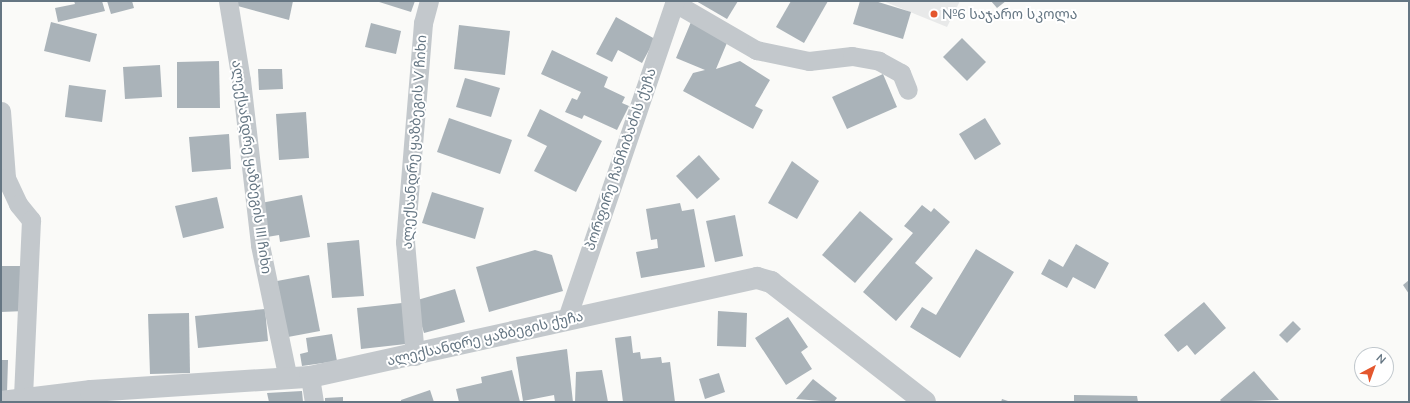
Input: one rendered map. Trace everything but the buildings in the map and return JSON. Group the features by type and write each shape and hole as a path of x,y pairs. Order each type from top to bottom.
{"street":[{"name":"ალექსანდრე ყაზბეგის III ჩიხი","path":"228,1 260,245 288,379"},
{"name":"ალექსანდრე ყაზბეგის V ჩიხი","path":"415,356 405,242 423,22 428,1"},
{"path":"675,2 756,50 809,61 852,56 879,60 901,73 908,90"},
{"name":"პორფირე ჩანჩიბაძის ქუჩა","path":"567,318 675,2"},
{"path":"1,111 6,178 18,204 31,220 22,398"},
{"name":"ალექსანდრე ყაზბეგის ქუჩა","path":"1,402 22,398 310,377 415,356 567,318 757,278 771,282 925,402"},
{"path":"310,377 314,402"}],"shaded area":[{"name":"№6 საჯარო სკოლა","path":"883,1 960,1 947,27"}],"place":[{"name":"№6 საჯარო სკოლა","path":"934,14"}]}
